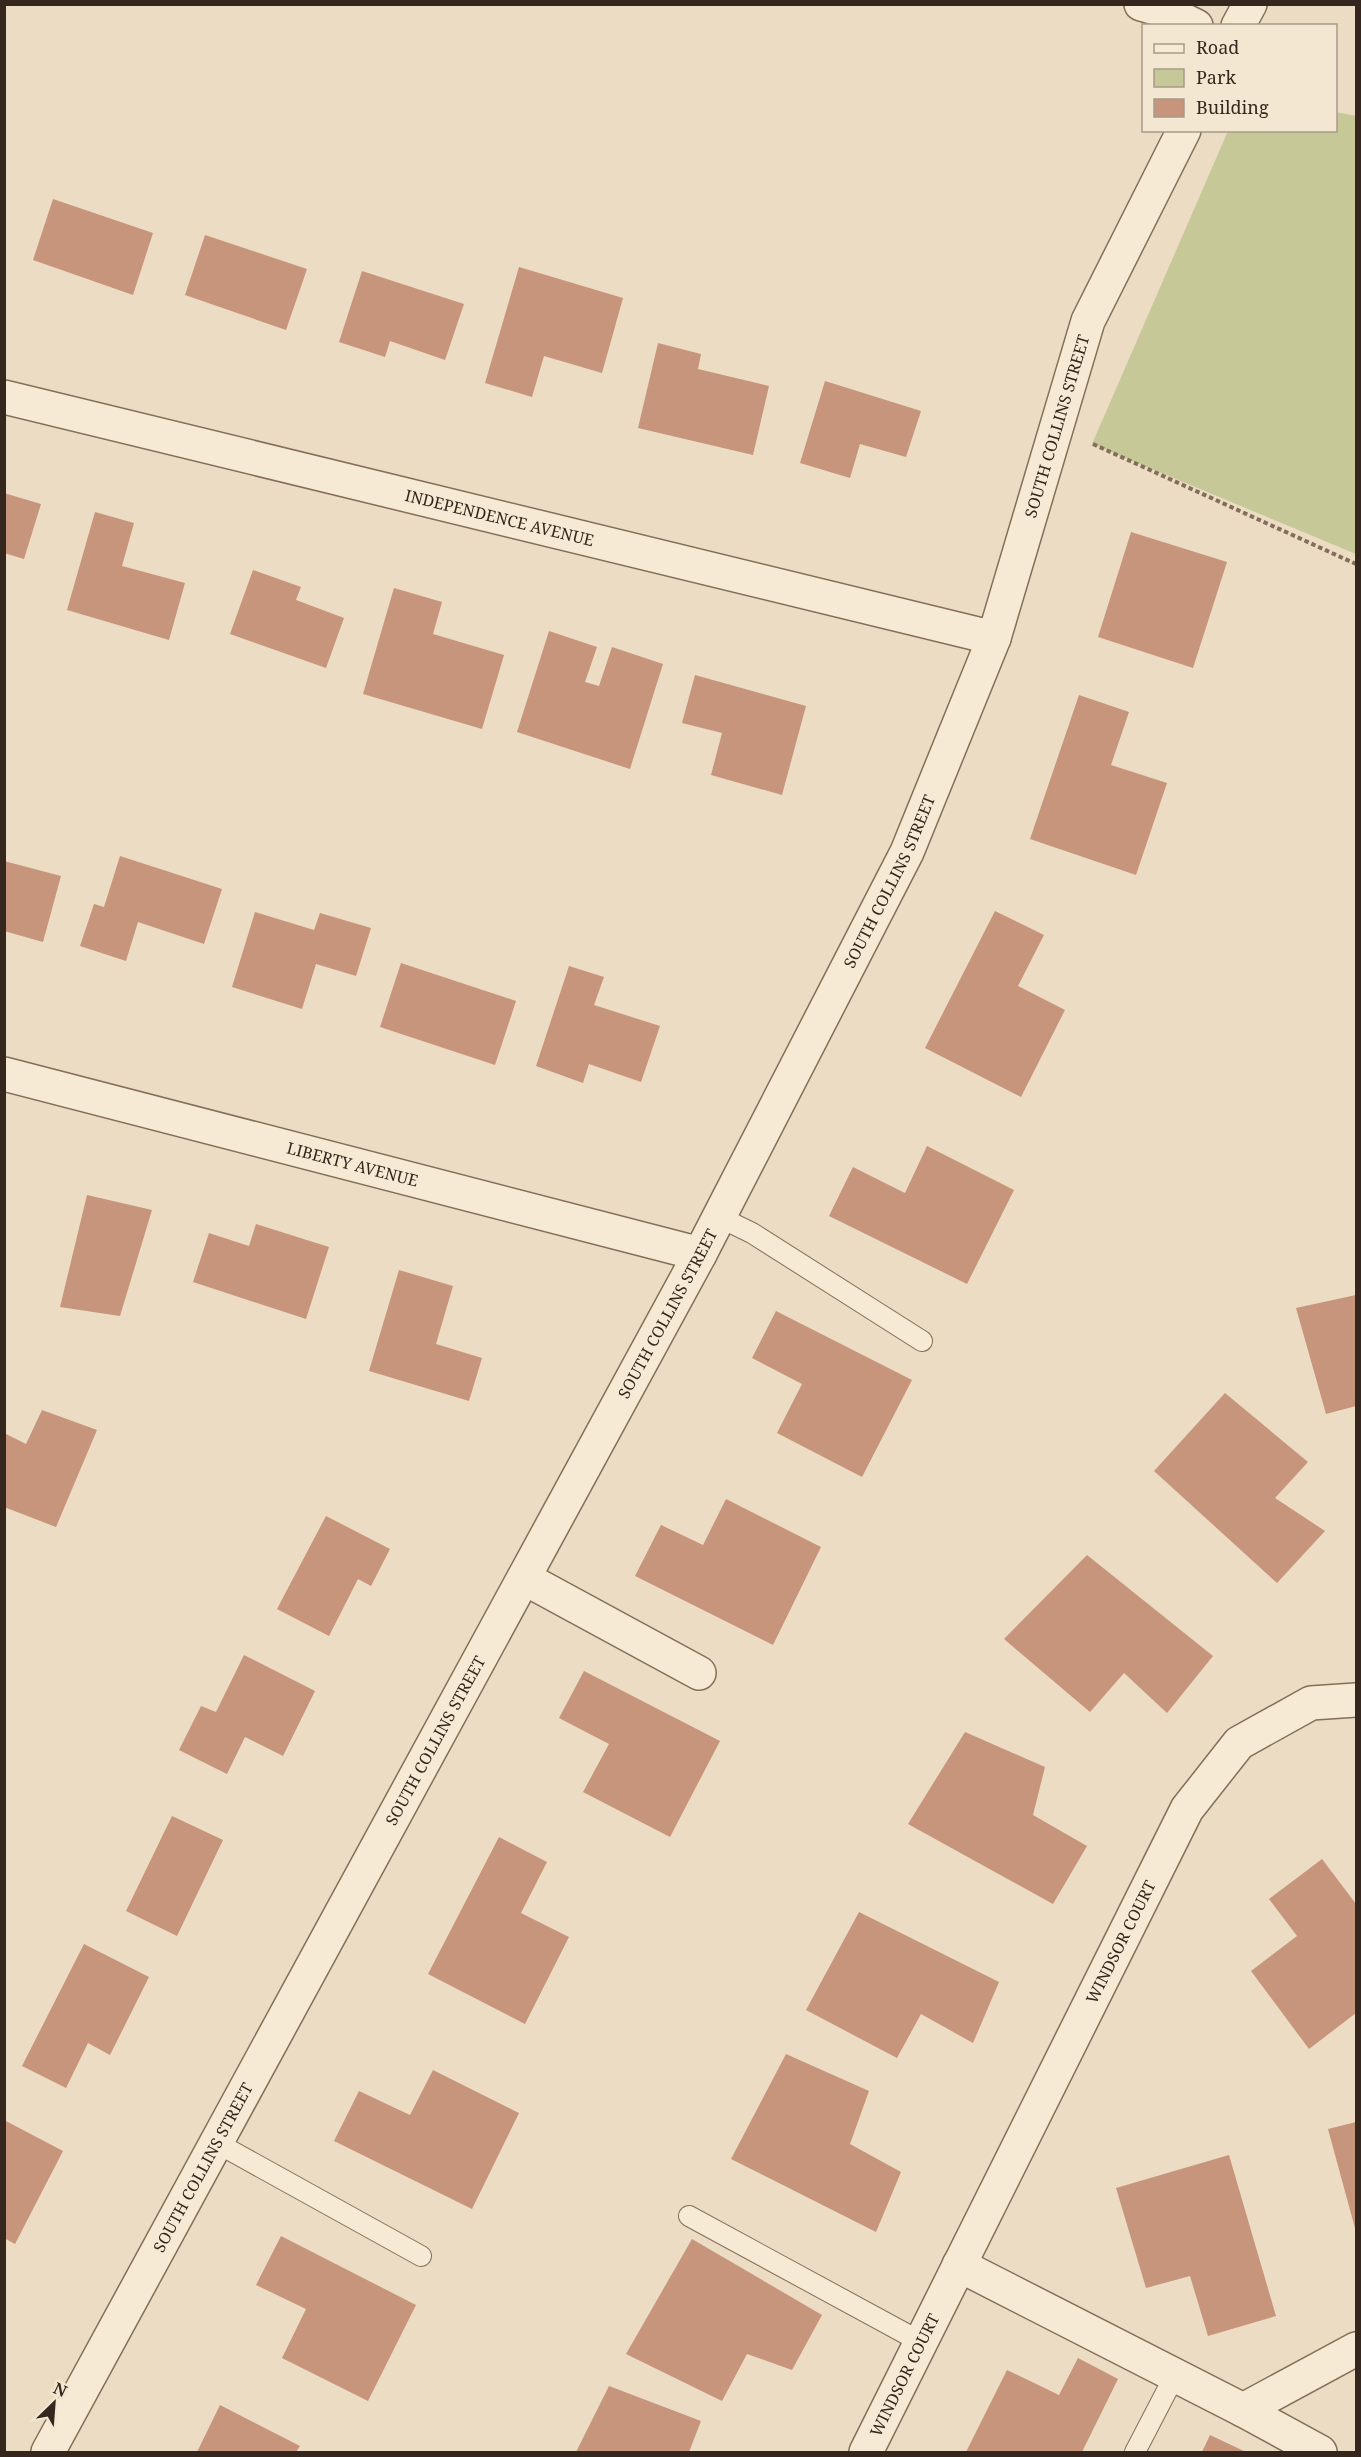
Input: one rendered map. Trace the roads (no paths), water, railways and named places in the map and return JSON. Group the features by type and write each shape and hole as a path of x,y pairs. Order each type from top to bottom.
{"street":[{"path":"1141,4 1165,11 1193,24"},
{"path":"1239,24 1250,4"},
{"name":"SOUTH COLLINS STREET","path":"48,2452 700,1254 907,852 994,638 1088,321 1183,132"},
{"name":"INDEPENDENCE AVENUE","path":"4,397 994,638"},
{"name":"LIBERTY AVENUE","path":"5,1076 700,1254"},
{"path":"524,1578 662,1655 699,1673"},
{"name":"WINDSOR COURT","path":"866,2452 1187,1809 1239,1743 1311,1703 1356,1700"},
{"path":"959,2265 1243,2410 1320,2452"},
{"path":"1243,2410 1356,2349"}],"lane":[{"path":"719,1217 752,1233 922,1341"},
{"path":"217,2143 421,2256"},
{"path":"689,2216 921,2342"},
{"path":"1135,2452 1175,2375"}]}
